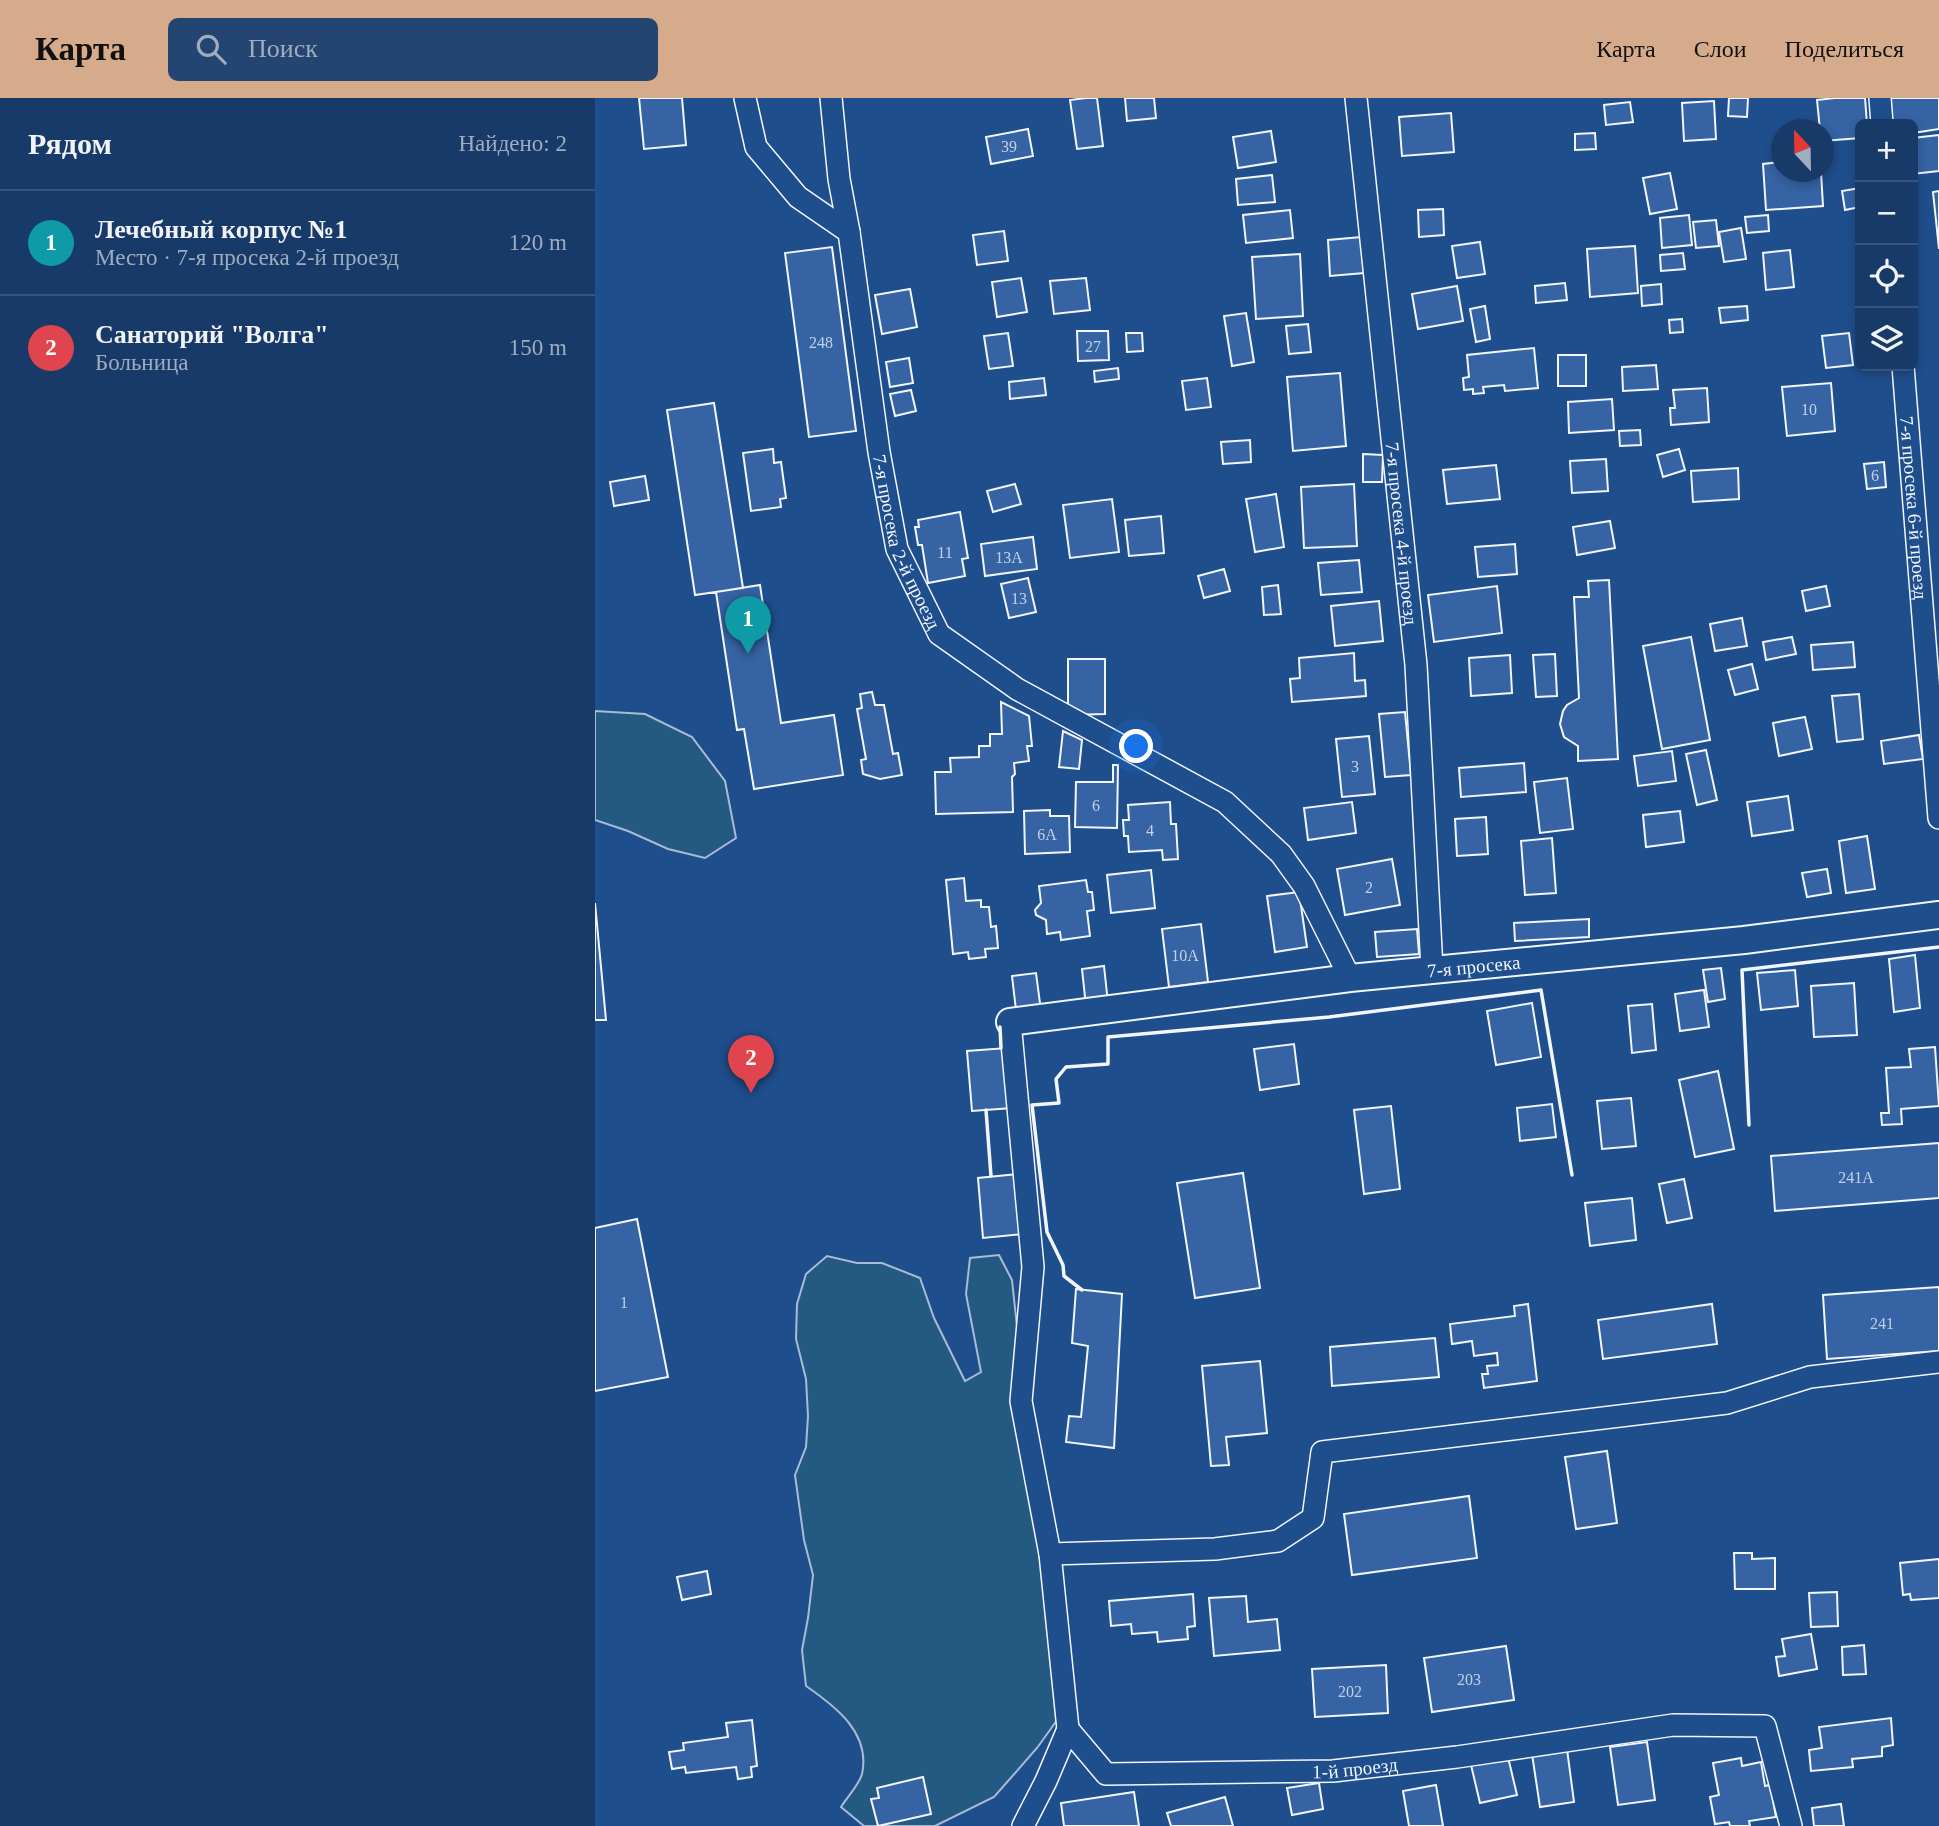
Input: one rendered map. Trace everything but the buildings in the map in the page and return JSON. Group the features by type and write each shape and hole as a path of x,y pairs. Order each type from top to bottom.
{"street":[{"path":"745,98 756,147 798,197 849,232"},
{"name":"7-я просека 2-й проезд","path":"831,98 839,179 849,232 879,452 897,549 939,634 1017,689 1225,802 1281,854 1304,886 1350,978"},
{"name":"7-я просека 4-й проезд","path":"1356,98 1416,665 1432,969"},
{"path":"1880,98 1882,119"},
{"name":"7-я просека 6-й проезд","path":"1903,371 1939,818"},
{"name":"7-я просека","path":"1010,1022 1350,978 1744,940 1939,915"},
{"path":"1010,1022 1033,1267 1021,1401 1050,1554 1068,1729 1023,1826"},
{"path":"1050,1554 1215,1549 1278,1541 1313,1518 1322,1452 1727,1403 1809,1377 1939,1362"},
{"name":"1-й проезд","path":"1068,1729 1106,1774 1333,1771 1457,1757 1673,1725 1765,1726 1791,1826"}],"shaded area":[{"path":"595,711 645,714 692,737 725,781 736,838 705,858 668,849 595,820"},
{"path":"999,1255 1012,1280 1065,1709 1037,1748 994,1797 935,1826 864,1826 841,1807 862,1774 863,1759 856,1733 839,1712 806,1686 802,1650 813,1575 804,1540 795,1475 806,1447 808,1416 806,1379 796,1339 797,1304 806,1274 827,1256 857,1263 882,1263 920,1278 934,1318 965,1381 981,1372 966,1294 970,1258"}],"wall":[{"path":"1749,1125 1742,970 1939,947"},
{"path":"1082,1290 1064,1276 1063,1265 1047,1232 1032,1105 1059,1103 1056,1079 1066,1067 1108,1064 1108,1037 1329,1017 1541,990 1572,1175"},
{"path":"1000,1027 1001,1048"},
{"path":"986,1110 991,1176"}],"place":[{"name":"Лечебный корпус №1","path":"748,654"},
{"name":"Санаторий \"Волга\"","path":"751,1093"}]}
